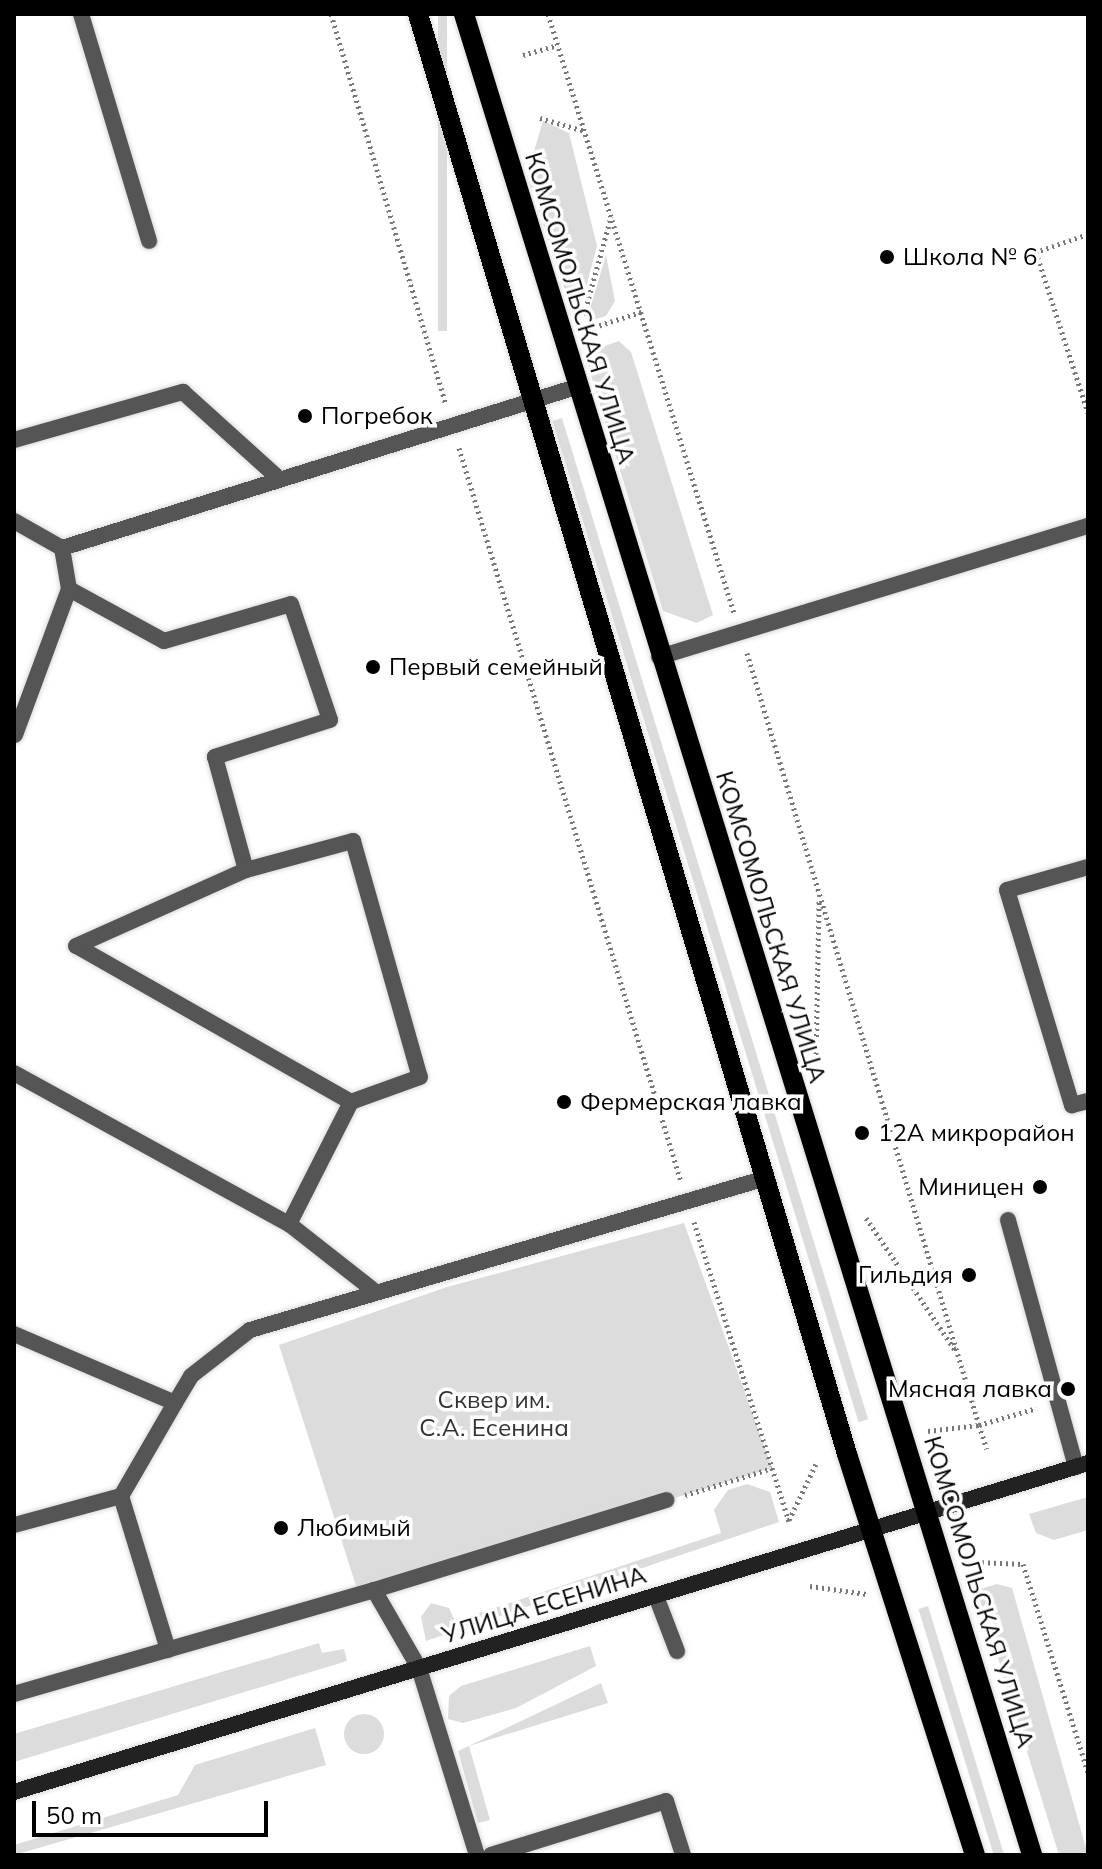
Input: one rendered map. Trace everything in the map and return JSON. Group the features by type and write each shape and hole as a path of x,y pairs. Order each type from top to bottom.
{"main road":[{"path":"418,14 537,398 870,1530 975,1855"},
{"name":"КОМСОМОЛЬСКАЯ УЛИЦА","path":"464,14 659,657 930,1513 1032,1855"}],"street":[{"name":"УЛИЦА ЕСЕНИНА","path":"14,1792 1082,1465"}],"lane":[{"path":"81,14 149,241"},
{"path":"14,521 62,548 276,476 576,387"},
{"path":"14,440 183,392 276,476"},
{"path":"659,657 1088,526"},
{"path":"15,735 69,589 62,548"},
{"path":"69,589 164,641 291,604 330,720 215,757 246,870"},
{"path":"289,1224 351,1102 420,1077 353,841 246,870 76,946 351,1102"},
{"path":"1088,867 1007,890 1072,1105 1088,1101"},
{"path":"14,1073 289,1224 372,1289"},
{"path":"14,1525 121,1496 191,1376 250,1330 372,1289 766,1178"},
{"path":"1008,1220 1082,1465"},
{"path":"14,1334 175,1403"},
{"path":"121,1496 168,1650"},
{"path":"14,1694 374,1590 666,1500"},
{"path":"374,1590 419,1668 477,1855"},
{"path":"656,1596 677,1651"},
{"path":"491,1855 666,1801 683,1855"}],"path":[{"path":"331,14 687,1200 789,1521 816,1464"},
{"path":"548,14 741,633 987,1449"},
{"path":"523,55 558,45"},
{"path":"540,118 585,131"},
{"path":"611,216 579,332 641,312"},
{"path":"1088,234 1036,252 1088,413"},
{"path":"816,1060 819,893"},
{"path":"866,1218 958,1354"},
{"path":"928,1431 979,1425"},
{"path":"666,1500 772,1468"},
{"path":"976,1562 1023,1564 1088,1773"},
{"path":"810,1586 867,1594"}],"green space":[{"path":"438,14 447,14 447,331 438,331"},
{"path":"543,121 569,133 597,246 576,324 527,175"},
{"path":"606,255 615,301 606,316 586,322"},
{"path":"619,341 631,352 713,615 697,623 663,611 587,362 596,349"},
{"path":"562,418 868,1419 859,1422 552,421"},
{"name":"Сквер им. С.А. Есенина","path":"684,1223 772,1468 359,1595 279,1345 447,1287"},
{"path":"747,1484 770,1492 779,1522 426,1641 421,1617 431,1603 449,1608 455,1621 721,1533 714,1510 728,1490"},
{"path":"1088,1497 1088,1530 1054,1540 1036,1533 1029,1514"},
{"path":"997,1584 1012,1588 1088,1855 1059,1855 977,1590"},
{"path":"928,1606 1004,1855 994,1855 918,1609"},
{"path":"319,1643 322,1653 344,1649 347,1661 14,1762 14,1734"},
{"path":"590,1646 596,1666 516,1708 463,1723 448,1719 449,1696 461,1686"},
{"path":"601,1683 608,1703 469,1746 490,1820 478,1823 458,1751"},
{"path":"364,1714 378,1720 384,1734 378,1748 364,1754 350,1748 344,1734 350,1720"},
{"path":"315,1728 326,1765 14,1855 14,1845 178,1795 195,1765"}],"place":[{"name":"Школа № 6","path":"887,257"},
{"name":"Погребок","path":"305,416"},
{"name":"Первый семейный","path":"373,667"},
{"name":"Фермерская лавка","path":"564,1102"},
{"name":"12А микрорайон","path":"862,1133"},
{"name":"Миницен","path":"1040,1187"},
{"name":"Гильдия","path":"969,1275"},
{"name":"Мясная лавка","path":"1068,1389"},
{"name":"Любимый","path":"281,1528"}]}
